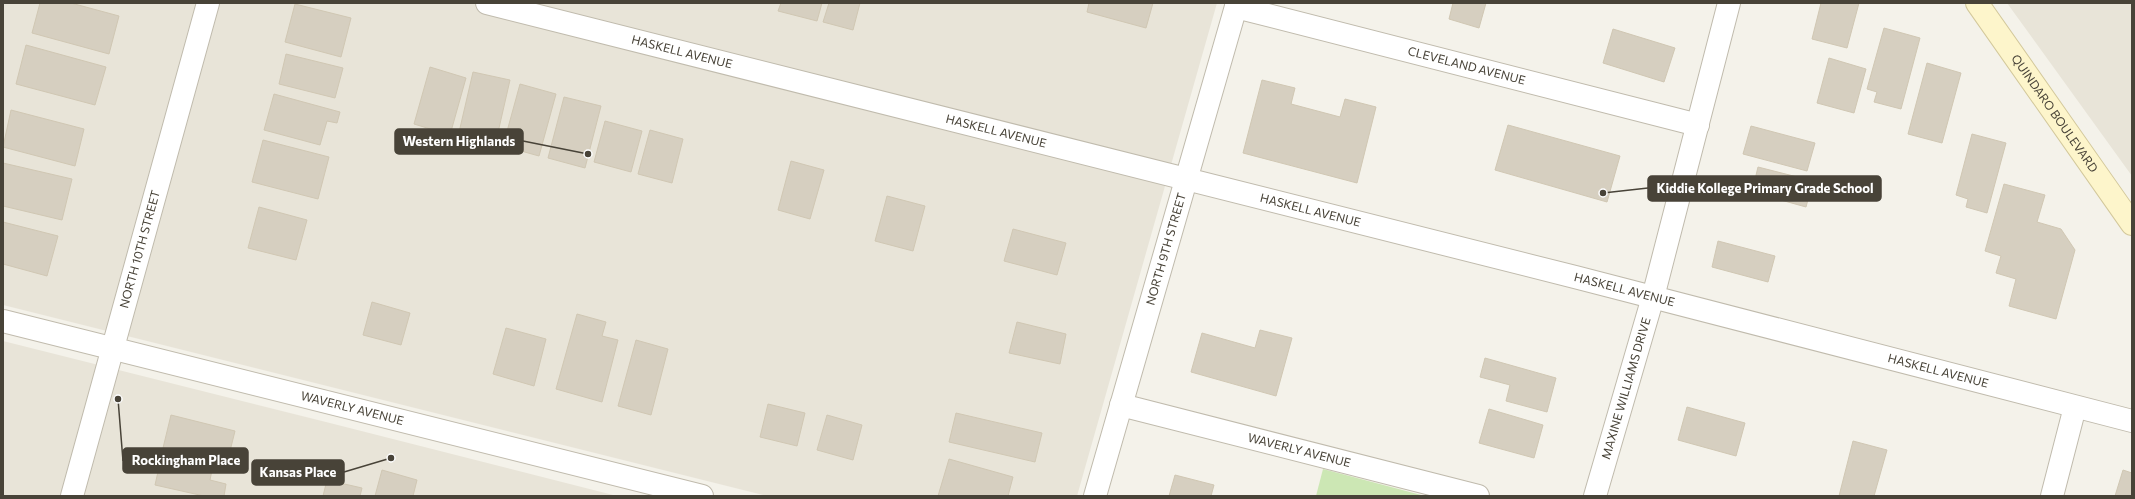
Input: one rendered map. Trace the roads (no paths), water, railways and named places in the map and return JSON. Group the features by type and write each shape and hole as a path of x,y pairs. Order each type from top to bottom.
{"main road":[{"name":"QUINDARO BOULEVARD","path":"1980,4 2132,224"}],"street":[{"name":"NORTH 10TH STREET","path":"72,496 111,348 208,3"},
{"name":"HASKELL AVENUE","path":"487,3 1654,297 2132,421"},
{"name":"MAXINE WILLIAMS DRIVE","path":"1595,496 1654,297 1729,3"},
{"name":"NORTH 9TH STREET","path":"1095,496 1237,5"},
{"name":"CLEVELAND AVENUE","path":"1237,5 1698,125"},
{"name":"WAVERLY AVENUE","path":"3,321 702,496"},
{"name":"WAVERLY AVENUE","path":"1121,405 1478,496"},
{"path":"2052,496 2075,407"}],"place":[{"name":"Western Highlands","path":"588,154"},
{"name":"Kiddie Kollege Primary Grade School","path":"1603,193"},
{"name":"Rockingham Place","path":"118,399"},
{"name":"Kansas Place","path":"391,458"}]}
